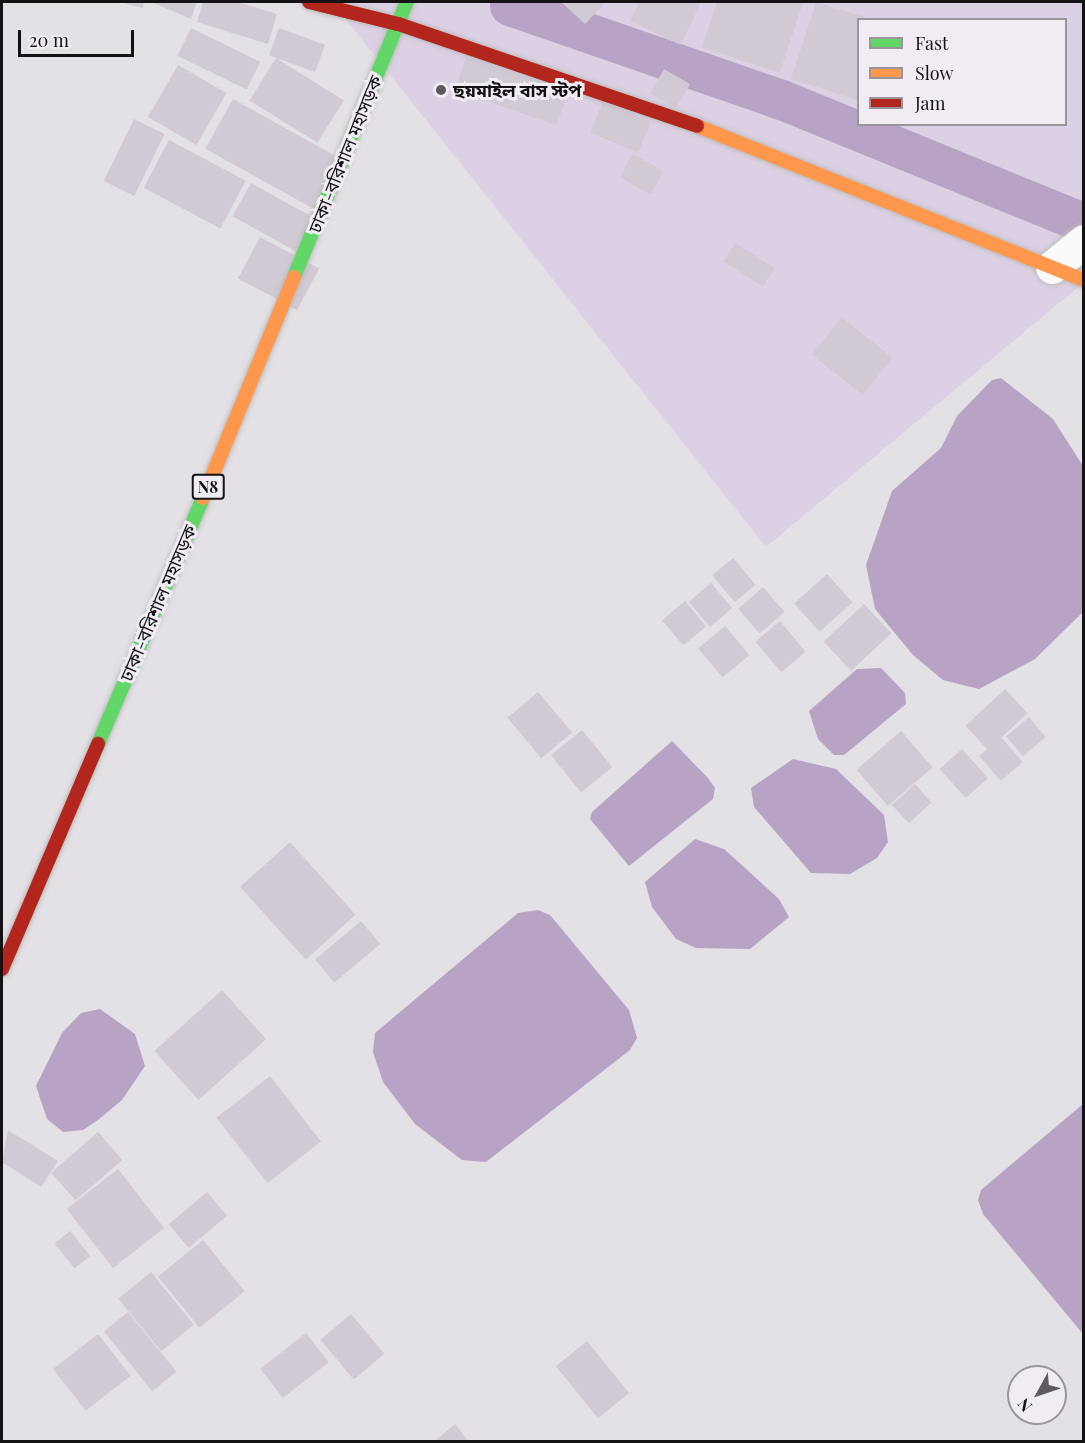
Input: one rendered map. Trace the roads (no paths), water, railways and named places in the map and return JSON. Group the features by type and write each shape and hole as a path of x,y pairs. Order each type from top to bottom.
{"main road":[{"path":"309,2 398,24 623,97 1083,280"},
{"name":"ঢাকা-বরিশাল মহাসড়ক","path":"2,969 407,2"}],"street":[{"path":"1052,267 1083,241"}],"waterway":[{"path":"510,6 782,100 1084,223"}],"place":[{"name":"ছয়মাইল বাস স্টপ","path":"441,90"}]}
